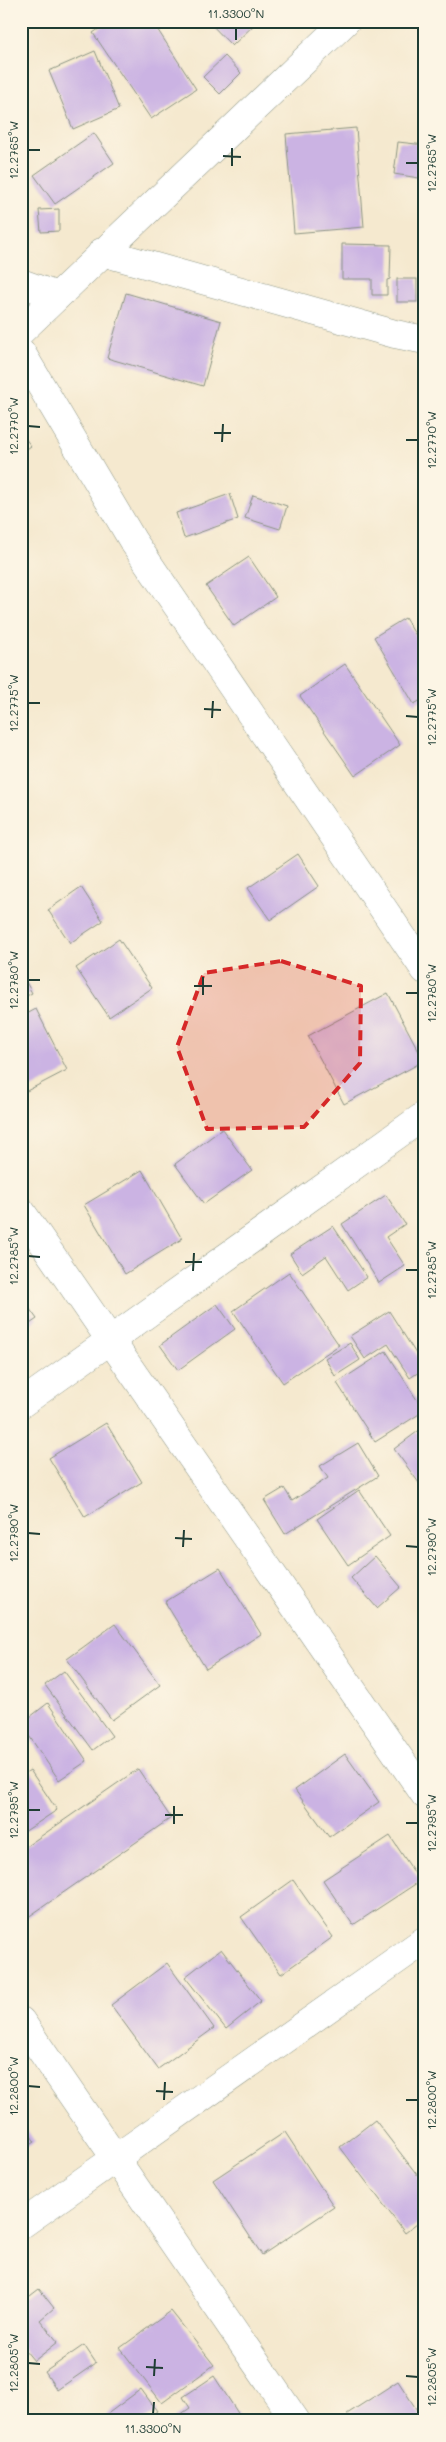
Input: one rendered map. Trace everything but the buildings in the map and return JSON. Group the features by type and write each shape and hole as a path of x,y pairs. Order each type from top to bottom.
{"street":[{"path":"21,332 102,252 346,21"},
{"path":"102,252 425,340"},
{"path":"21,283 57,296"},
{"path":"21,352 133,541 425,970"},
{"path":"21,1404 425,1115"},
{"path":"21,1211 425,1795"},
{"path":"21,2225 425,1940"},
{"path":"21,2021 296,2421"}],"highlighted area":[{"path":"281,961 361,986 360,1063 304,1127 207,1129 177,1047 204,973"}]}
